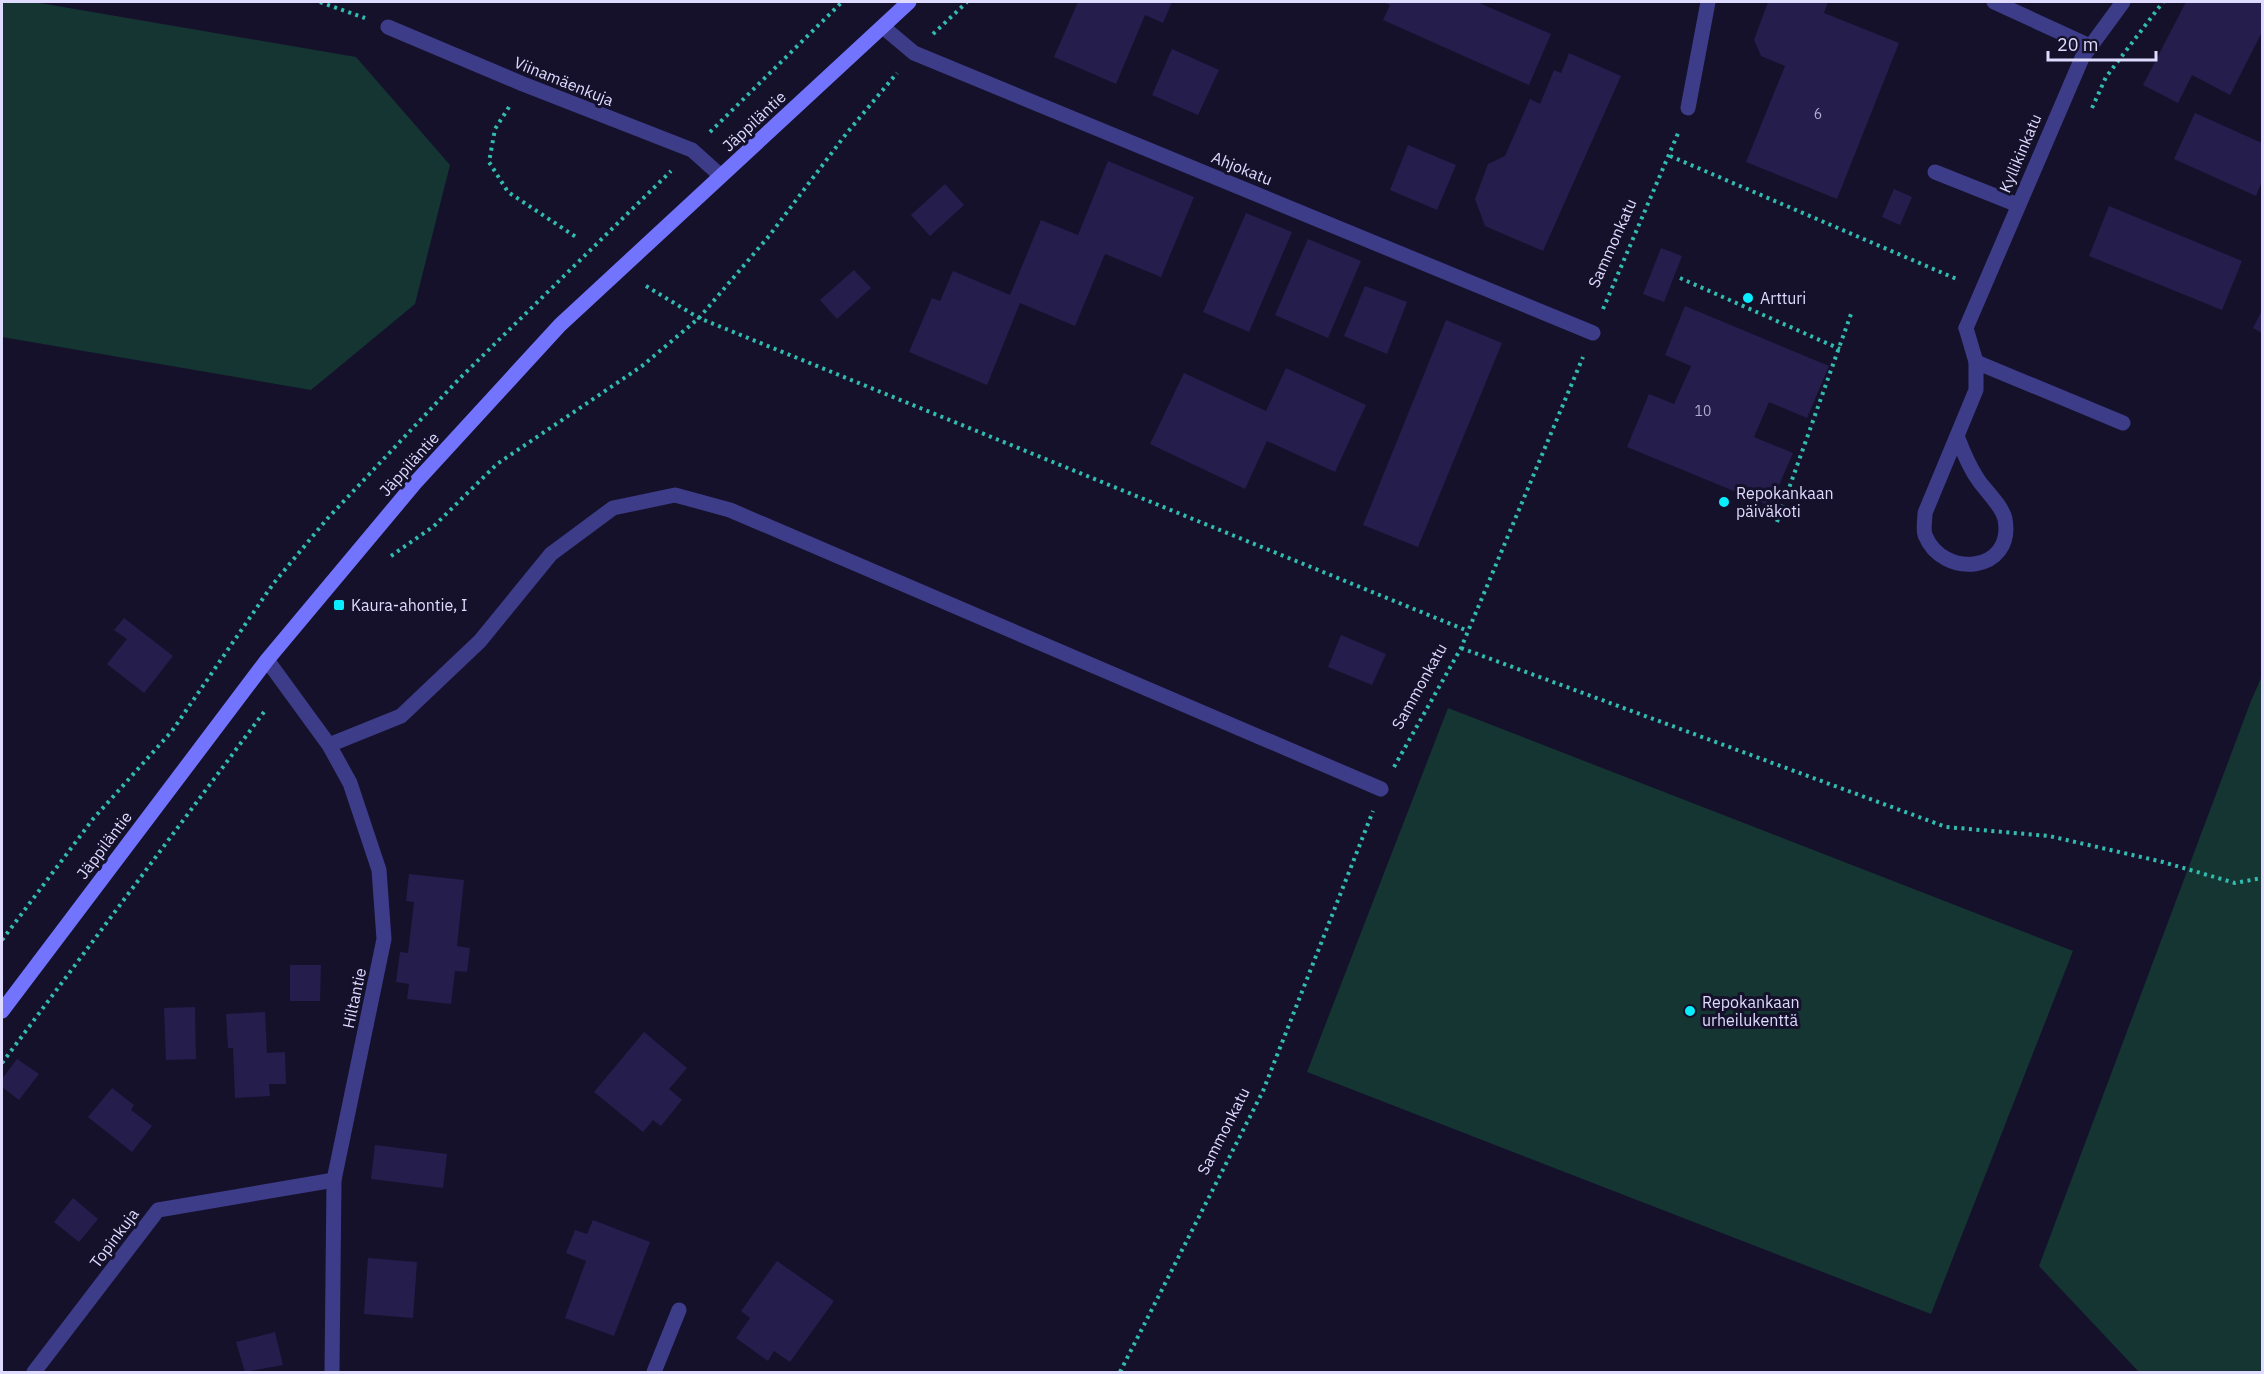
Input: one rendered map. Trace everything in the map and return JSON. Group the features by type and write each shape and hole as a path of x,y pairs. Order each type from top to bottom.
{"main road":[{"name":"Jäppiläntie","path":"2,1011 267,660 415,483 560,326 909,2"}],"street":[{"path":"1688,108 1708,2"},
{"path":"1994,2 2090,46"},
{"name":"Kyllikinkatu","path":"1976,362 1966,328 2057,112 2090,46 2123,2"},
{"name":"Viinamäenkuja","path":"388,27 523,84 692,150 721,176"},
{"name":"Ahjokatu","path":"883,27 914,53 1593,333"},
{"path":"1935,172 2018,205"},
{"path":"1956,436 1967,463 2004,516 2006,534 1996,555 1978,565 1959,564 1935,552 1924,534 1925,513 1956,436 1976,390 1976,362 2122,423"},
{"path":"329,745 401,716 480,641 551,554 613,508 675,495 730,510 1381,789"},
{"name":"Hiltantie","path":"267,660 329,745 350,783 378,870 384,939 334,1180 332,1372"},
{"name":"Topinkuja","path":"34,1372 158,1210 334,1180"},
{"path":"654,1372 679,1310"}],"path":[{"path":"320,2 388,27"},
{"path":"385,560 434,526 496,464 642,366 699,318 769,237 846,134 914,53 967,2"},
{"path":"2087,118 2106,77 2163,2"},
{"path":"523,84 495,129 489,162 508,192 576,237"},
{"name":"Sammonkatu","path":"1120,1372 1263,1091 1381,789 1461,648 1670,156 1688,108"},
{"path":"1670,156 1982,289"},
{"path":"1680,278 1840,348"},
{"path":"646,286 699,318 1468,631"},
{"path":"1777,522 1851,314"},
{"path":"1461,648 1946,827 2049,836 2163,862 2235,883 2262,878"},
{"path":"2,1063 284,685"}],"green space":[{"path":"2,2 34,2 356,57 450,165 415,304 311,390 2,337"},
{"path":"2262,676 2262,1372 2139,1372 2039,1266"},
{"name":"Repokankaan urheilukenttä","path":"1448,708 2073,951 1931,1314 1307,1072"}],"building":[{"path":"1078,2 1172,2 1163,23 1145,15 1116,84 1054,57"},
{"path":"1382,2 1477,2 1551,34 1529,85 1383,20 1390,5"},
{"path":"1768,2 1828,2 1824,13 1899,43 1837,199 1746,162 1785,66 1761,56 1754,40"},
{"path":"2186,2 2262,2 2262,32 2230,95 2192,75 2178,103 2143,85"},
{"path":"1172,49 1219,70 1198,115 1152,95"},
{"path":"1569,53 1621,76 1543,251 1485,226 1475,199 1488,164 1505,156 1530,99 1540,104 1554,70 1561,73"},
{"path":"2195,113 2262,143 2262,181 2256,196 2174,159"},
{"path":"1408,145 1456,165 1437,210 1390,190"},
{"path":"1108,161 1194,197 1161,277 1105,254 1075,326 1020,303 987,385 909,352 932,298 940,301 953,271 1010,295 1041,220 1078,235"},
{"path":"945,184 964,205 930,236 911,215"},
{"path":"1894,189 1912,197 1900,225 1882,217"},
{"path":"2109,206 2242,261 2222,310 2089,256"},
{"path":"1246,213 1292,232 1249,332 1203,312"},
{"path":"1308,239 1361,261 1328,338 1275,315"},
{"path":"1661,248 1682,256 1664,302 1643,294"},
{"path":"854,270 871,288 837,319 820,300"},
{"path":"1365,286 1407,302 1387,354 1344,336"},
{"path":"1685,306 1829,366 1807,418 1769,402 1754,437 1793,453 1770,506 1627,447 1649,394 1674,404 1691,366 1665,355"},
{"path":"2262,310 2262,333 2253,328"},
{"path":"1446,320 1502,343 1418,547 1363,525"},
{"path":"1286,368 1366,405 1335,472 1267,441 1245,489 1150,444 1184,373 1266,411"},
{"path":"124,618 173,656 144,693 107,664 127,639 114,630"},
{"path":"1341,635 1386,654 1372,685 1328,667"},
{"path":"409,874 464,880 457,946 470,948 467,972 455,971 451,1004 407,999 409,984 396,982 400,952 408,953 414,902 406,901"},
{"path":"290,965 321,965 320,1001 290,1001"},
{"path":"195,1007 196,1059 166,1060 164,1008"},
{"path":"265,1012 267,1053 285,1052 286,1084 269,1084 270,1096 235,1098 233,1048 228,1048 226,1014"},
{"path":"644,1032 687,1068 669,1089 682,1100 661,1126 653,1120 643,1132 594,1092"},
{"path":"17,1059 39,1074 19,1100 2,1087 2,1079"},
{"path":"112,1088 134,1105 131,1110 152,1126 132,1152 88,1117"},
{"path":"375,1145 447,1154 443,1188 371,1179"},
{"path":"73,1198 98,1219 79,1242 54,1222"},
{"path":"593,1220 650,1242 614,1336 565,1318 586,1261 566,1253 575,1230 587,1234"},
{"path":"368,1258 417,1262 413,1318 364,1314"},
{"path":"777,1261 834,1301 790,1362 774,1351 768,1361 736,1338 750,1318 741,1311"},
{"path":"275,1332 283,1365 245,1372 236,1342"}],"place":[{"name":"Artturi","path":"1748,298"},
{"name":"Repokankaan päiväkoti","path":"1724,502"},
{"name":"Kaura-ahontie, I","path":"339,605"},
{"name":"Repokankaan urheilukenttä","path":"1690,1011"}]}
